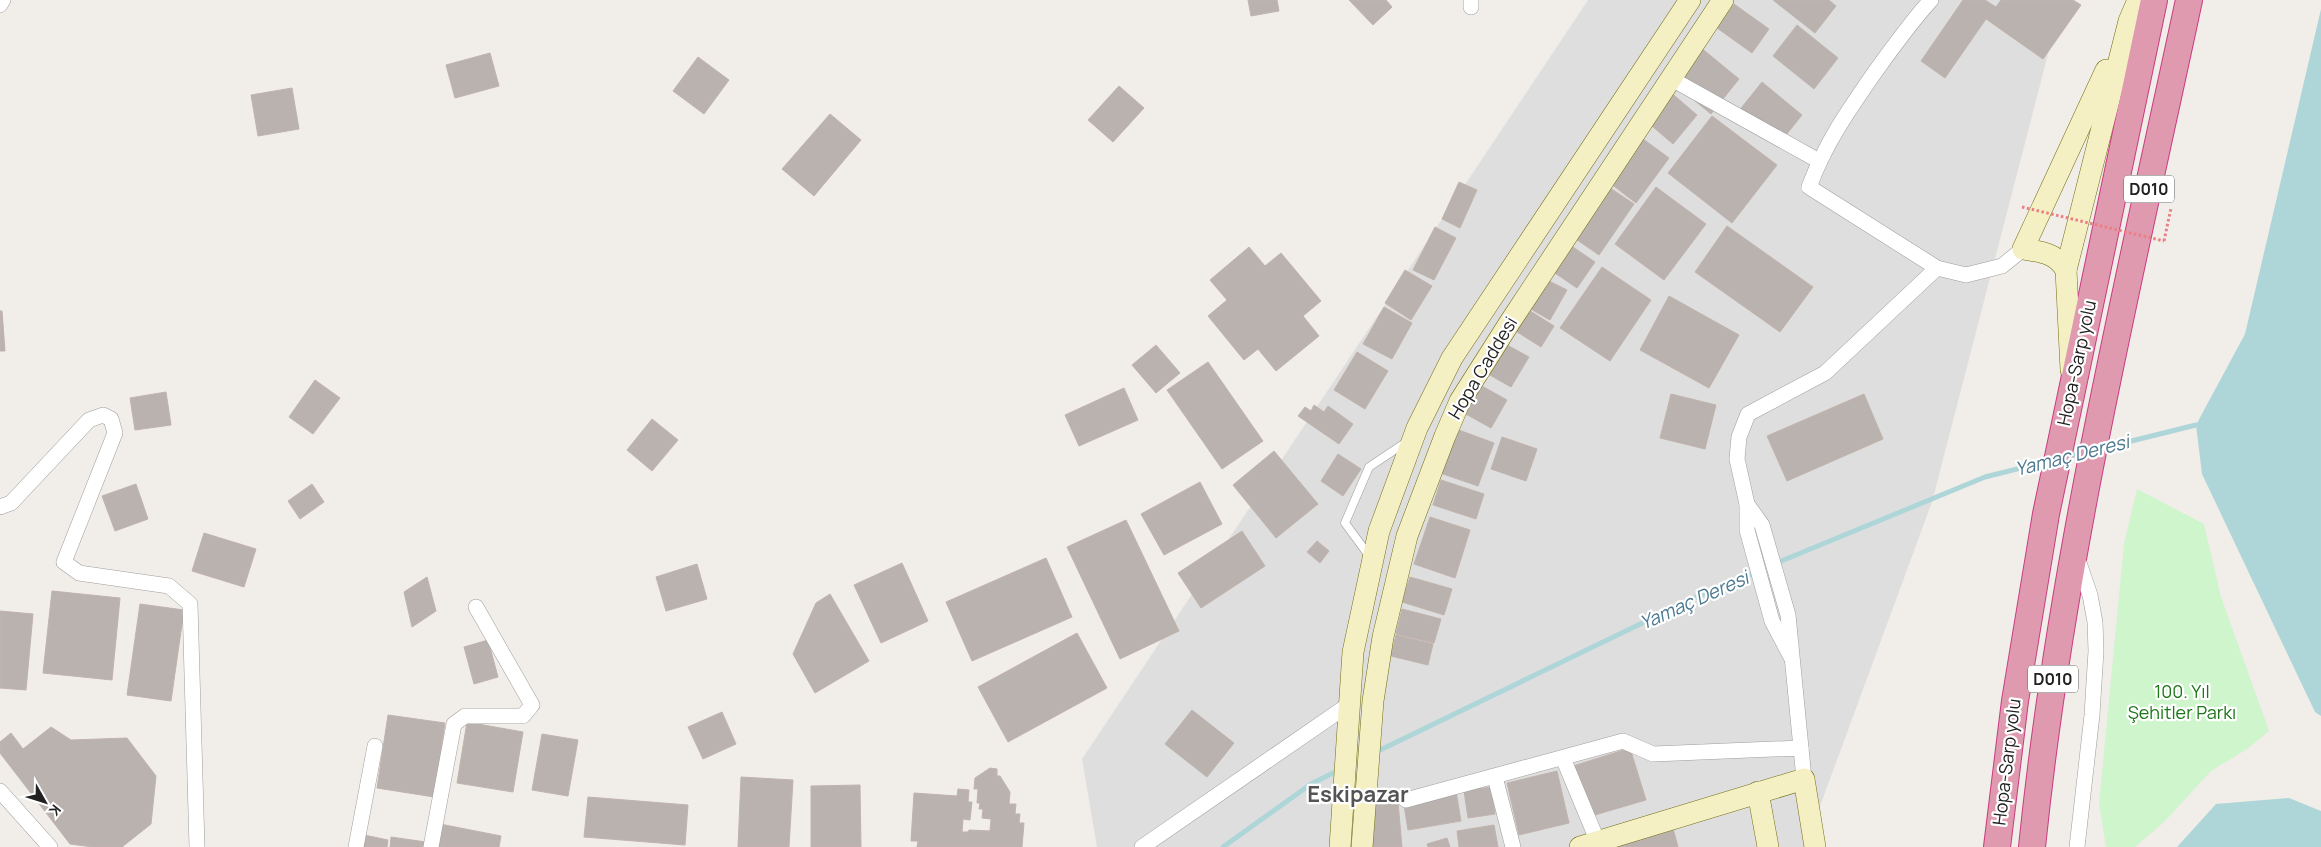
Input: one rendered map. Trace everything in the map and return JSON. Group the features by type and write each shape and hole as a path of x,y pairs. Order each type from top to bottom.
{"highway":[{"name":"Hopa-Sarp yolu","path":"1998,847 2014,701 2046,514 2154,0"},
{"name":"D010","path":"2032,847 2042,752 2074,548 2108,378 2189,0"}],"main road":[{"name":"Hopa Caddesi","path":"1335,845 1351,703 1353,652 1379,531 1413,438 1452,358 1690,0"},
{"name":"Hopa Caddesi","path":"1362,844 1373,701 1383,637 1407,536 1460,401 1670,78 1723,0"},
{"path":"2066,270 2054,256 2023,249 2138,0"},
{"path":"2072,389 2066,270 2129,21"},
{"path":"1593,845 1804,779 1815,847"},
{"path":"1758,792 1768,847"}],"street":[{"path":"0,5 3,0"},
{"path":"1931,0 1912,21 1840,122 1819,161 1809,187 1937,268 1966,275 2002,266 2023,249"},
{"path":"1670,78 1819,161"},
{"path":"1804,779 1788,615 1754,528 1747,504 1737,459 1739,437 1748,414 1825,373 1937,268"},
{"path":"0,507 11,503 89,420 103,416 111,420 115,433 64,562 79,573 169,586 190,604 197,847"},
{"path":"1754,528 1772,621 1791,657"},
{"path":"2074,548 2090,595 2095,622 2096,651 2092,715 2077,847"},
{"path":"431,847 454,724 465,716 523,716 532,705 476,608"},
{"path":"1142,847 1351,703"},
{"path":"1406,800 1623,741 1653,754 1801,748"},
{"path":"356,847 375,746"},
{"path":"1563,758 1593,845"},
{"path":"1495,777 1514,847"},
{"path":"0,791 50,847"}],"lane":[{"path":"1372,561 1345,523 1369,467 1413,438"}],"path":[{"path":"2022,207 2164,241 2171,208"}],"shaded area":[{"path":"1588,0 2062,0 1932,502 1805,847 1097,847 1082,759"}],"green space":[{"name":"100. Yıl Şehitler Parkı","path":"2137,489 2204,524 2221,597 2269,731 2247,749 2211,771 2164,822 2135,847 2106,847 2099,804 2124,544"}],"water":[{"path":"2321,9 2321,716 2315,712 2202,474 2196,425 2245,334"},
{"path":"2289,798 2321,811 2321,847 2177,847 2216,804"}],"building":[{"path":"1248,0 1277,0 1279,11 1251,16"},
{"path":"1349,0 1386,0 1392,7 1373,25"},
{"path":"1773,0 1829,0 1836,6 1815,33"},
{"path":"1963,0 1985,0 1996,7 2001,0 2073,0 2081,5 2043,59 1986,19 1945,78 1921,61"},
{"path":"1734,4 1769,29 1752,53 1717,28"},
{"path":"1797,25 1838,58 1814,89 1773,56"},
{"path":"1700,47 1739,79 1711,114 1672,82"},
{"path":"490,53 499,86 455,98 446,65"},
{"path":"698,57 729,80 704,114 673,91"},
{"path":"1762,82 1802,115 1778,145 1738,112"},
{"path":"1119,86 1144,108 1113,142 1088,120"},
{"path":"292,88 299,129 258,136 251,95"},
{"path":"1669,91 1697,115 1673,144 1645,120"},
{"path":"830,114 861,140 814,196 782,169"},
{"path":"1712,116 1777,165 1732,223 1668,173"},
{"path":"1639,136 1669,158 1636,203 1606,180"},
{"path":"1459,182 1477,190 1460,228 1442,219"},
{"path":"1604,184 1634,204 1599,255 1570,235"},
{"path":"1656,187 1706,224 1664,280 1615,244"},
{"path":"1727,226 1813,287 1780,332 1695,272"},
{"path":"1435,227 1456,238 1434,280 1413,270"},
{"path":"1567,243 1595,262 1577,288 1549,269"},
{"path":"1249,247 1265,266 1281,253 1321,301 1303,316 1319,336 1276,371 1258,349 1244,360 1208,316 1227,300 1210,280"},
{"path":"1602,267 1651,300 1610,361 1560,328"},
{"path":"1405,270 1432,286 1411,320 1385,303"},
{"path":"1545,279 1567,290 1550,320 1529,308"},
{"path":"1669,296 1739,335 1709,388 1640,350"},
{"path":"1384,307 1412,323 1392,359 1363,344"},
{"path":"1527,309 1554,326 1541,347 1514,330"},
{"path":"0,311 2,311 5,351 0,351"},
{"path":"1498,340 1529,357 1511,387 1481,370"},
{"path":"1156,345 1180,373 1156,393 1132,365"},
{"path":"1357,352 1388,371 1365,409 1334,390"},
{"path":"1208,362 1263,441 1222,469 1167,390"},
{"path":"315,380 340,398 313,434 289,417"},
{"path":"1480,385 1507,400 1491,428 1464,413"},
{"path":"1124,388 1138,420 1079,446 1065,415"},
{"path":"166,392 171,425 135,430 130,398"},
{"path":"1671,394 1716,405 1705,449 1660,438"},
{"path":"1864,394 1883,439 1787,481 1767,436"},
{"path":"1314,405 1324,412 1328,406 1353,424 1339,444 1298,416 1305,407 1311,411"},
{"path":"652,419 678,440 652,471 627,450"},
{"path":"1456,429 1494,443 1478,486 1440,473"},
{"path":"1502,437 1537,449 1526,481 1491,469"},
{"path":"1274,451 1318,504 1276,538 1233,485"},
{"path":"1338,454 1361,469 1343,496 1321,481"},
{"path":"1441,480 1484,494 1476,519 1433,505"},
{"path":"1200,482 1222,524 1164,555 1141,514"},
{"path":"136,484 148,519 115,531 102,496"},
{"path":"312,484 324,502 300,519 288,501"},
{"path":"1430,517 1470,530 1455,578 1414,564"},
{"path":"1126,520 1179,631 1120,659 1067,547"},
{"path":"1242,531 1265,566 1201,608 1178,573"},
{"path":"204,533 256,549 244,587 192,571"},
{"path":"1317,541 1329,551 1320,563 1307,552"},
{"path":"1046,558 1072,617 972,661 946,602"},
{"path":"902,563 928,621 881,643 854,585"},
{"path":"697,564 707,599 666,611 656,577"},
{"path":"427,577 436,611 412,627 404,592"},
{"path":"1410,577 1452,589 1444,615 1402,602"},
{"path":"52,591 120,598 112,680 43,673"},
{"path":"830,594 869,661 815,693 793,654 816,603"},
{"path":"140,604 184,610 171,701 127,695"},
{"path":"1402,609 1441,619 1434,643 1396,634"},
{"path":"0,611 33,614 26,690 0,688"},
{"path":"1077,633 1107,688 1008,742 978,687"},
{"path":"1396,635 1433,644 1428,665 1391,656"},
{"path":"488,640 498,677 474,684 464,647"},
{"path":"1192,710 1234,743 1207,777 1165,744"},
{"path":"722,712 736,744 703,759 688,727"},
{"path":"388,715 445,723 434,797 377,788"},
{"path":"467,722 523,732 513,792 457,783"},
{"path":"51,727 71,740 127,738 156,776 151,824 122,847 93,847 70,844 0,753 0,742 11,733 23,749"},
{"path":"542,734 578,740 568,796 532,790"},
{"path":"1630,748 1646,800 1588,817 1573,766"},
{"path":"990,768 997,769 997,776 1000,776 1010,792 1009,804 1016,804 1015,814 1020,814 1019,823 1024,823 1022,847 917,847 918,841 911,841 914,793 957,796 958,789 969,790 968,802 972,802 970,820 963,819 962,832 968,832 969,830 990,831 991,819 982,818 983,809 979,809 980,803 977,803 978,789 974,789 975,778"},
{"path":"1557,771 1569,823 1519,835 1507,783"},
{"path":"741,777 793,780 789,847 738,847"},
{"path":"860,785 861,847 811,847 811,786"},
{"path":"1491,787 1495,814 1468,818 1464,791"},
{"path":"1456,791 1461,821 1408,830 1403,799"},
{"path":"588,797 688,805 685,845 584,837"},
{"path":"1398,802 1402,847 1370,847 1365,806"},
{"path":"440,824 501,836 499,847 435,847"},
{"path":"1494,825 1498,847 1459,847 1457,831"},
{"path":"1673,828 1678,847 1608,847"},
{"path":"364,835 388,840 387,847 361,847"},
{"path":"391,837 426,842 425,847 390,847"},
{"path":"1447,838 1450,847 1428,847 1427,844"}],"waterway":[{"name":"Yamaç Deresi","path":"2103,448 2196,425"},
{"name":"Yamaç Deresi","path":"2067,457 2085,452"},
{"name":"Yamaç Deresi","path":"1774,564 1985,477 2049,461"},
{"name":"Yamaç Deresi","path":"1374,753 1694,598 1757,572"},
{"name":"Yamaç Deresi","path":"1223,847 1311,784 1339,770"}],"district":[{"name":"Eskipazar","path":"1358,794"}]}
